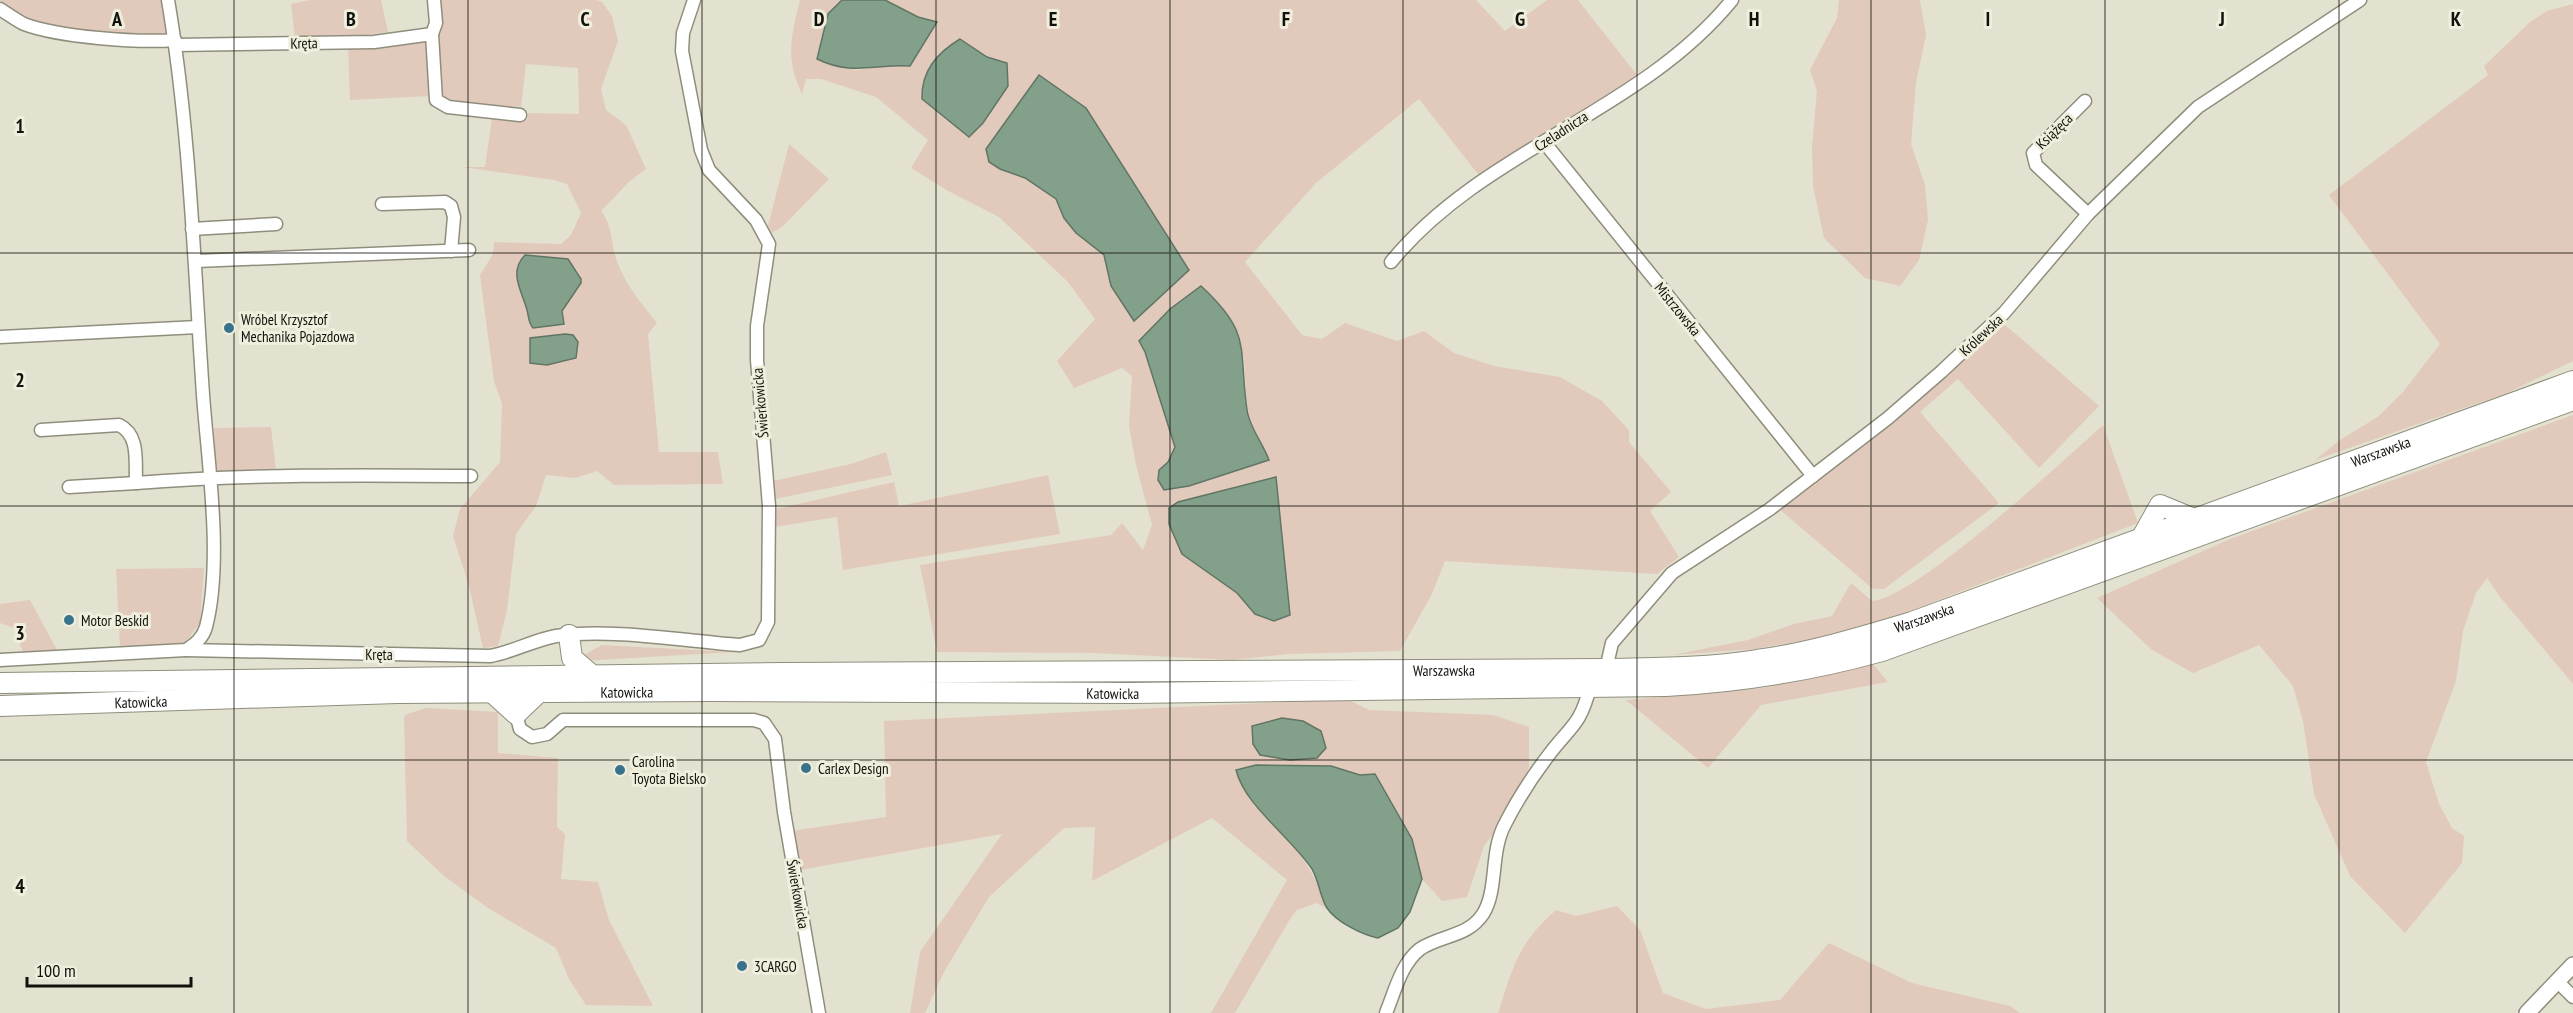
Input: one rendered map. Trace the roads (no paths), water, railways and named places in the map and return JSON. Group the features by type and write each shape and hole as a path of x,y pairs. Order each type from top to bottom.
{"main road":[{"name":"Warszawska","path":"1240,672 1679,668 1756,661 1846,642 1912,622 2141,539 2160,505 2194,519 2573,381"},
{"name":"Warszawska","path":"1253,691 1727,683 1798,672 1881,651 2573,400"},
{"path":"569,635 572,658 593,676"},
{"name":"Katowicka","path":"0,683 1240,672"},
{"name":"Katowicka","path":"0,706 374,694 1253,691"},
{"path":"494,694 516,714 538,693"}],"street":[{"path":"168,0 175,43 196,261 198,327 212,509 213,569 206,628 198,641 186,650"},
{"path":"434,0 436,23 432,34 436,100 448,107 520,115"},
{"name":"Świerkowicka","path":"569,635 600,634 740,645 759,640 766,632 768,622 768,486 757,360 757,326 769,244 756,220 709,170 701,150 682,51 683,33 694,0"},
{"name":"Czeladnicza","path":"1391,262 1434,216 1677,56 1712,25 1732,0"},
{"name":"Królewska","path":"1606,669 1612,643 1672,573 1770,509 1888,418 1996,320 2088,214 2198,107 2360,0"},
{"name":"Kręta","path":"0,9 23,24 51,30 147,42 374,42 432,34"},
{"name":"Książęca","path":"2085,101 2032,153 2036,165 2088,214"},
{"name":"Mistrzowska","path":"1544,142 1813,476"},
{"path":"382,204 445,202 452,206 454,226 451,251"},
{"path":"192,229 276,224"},
{"path":"196,261 469,250"},
{"path":"0,338 198,327"},
{"path":"41,430 119,425 129,430 133,437 136,483"},
{"path":"69,487 209,477 329,474 471,476"},
{"name":"Kręta","path":"0,660 186,650 490,656 520,649 546,638 569,635"},
{"path":"1386,1013 1406,964 1421,949 1473,927 1484,912 1490,895 1494,850 1504,826 1550,754 1584,713 1590,687"},
{"name":"Świerkowicka","path":"516,714 520,729 532,737 547,734 563,720 711,718 754,720 764,723 771,730 775,739 784,812 819,1013"},
{"path":"2527,1013 2573,965"},
{"path":"2557,981 2573,997"}],"place":[{"name":"Wróbel Krzysztof Mechanika Pojazdowa","path":"229,328"},
{"name":"Motor Beskid","path":"69,620"},
{"name":"Carlex Design","path":"806,768"},
{"name":"Carolina Toyota Bielsko","path":"620,770"},
{"name":"3CARGO","path":"742,966"}]}
